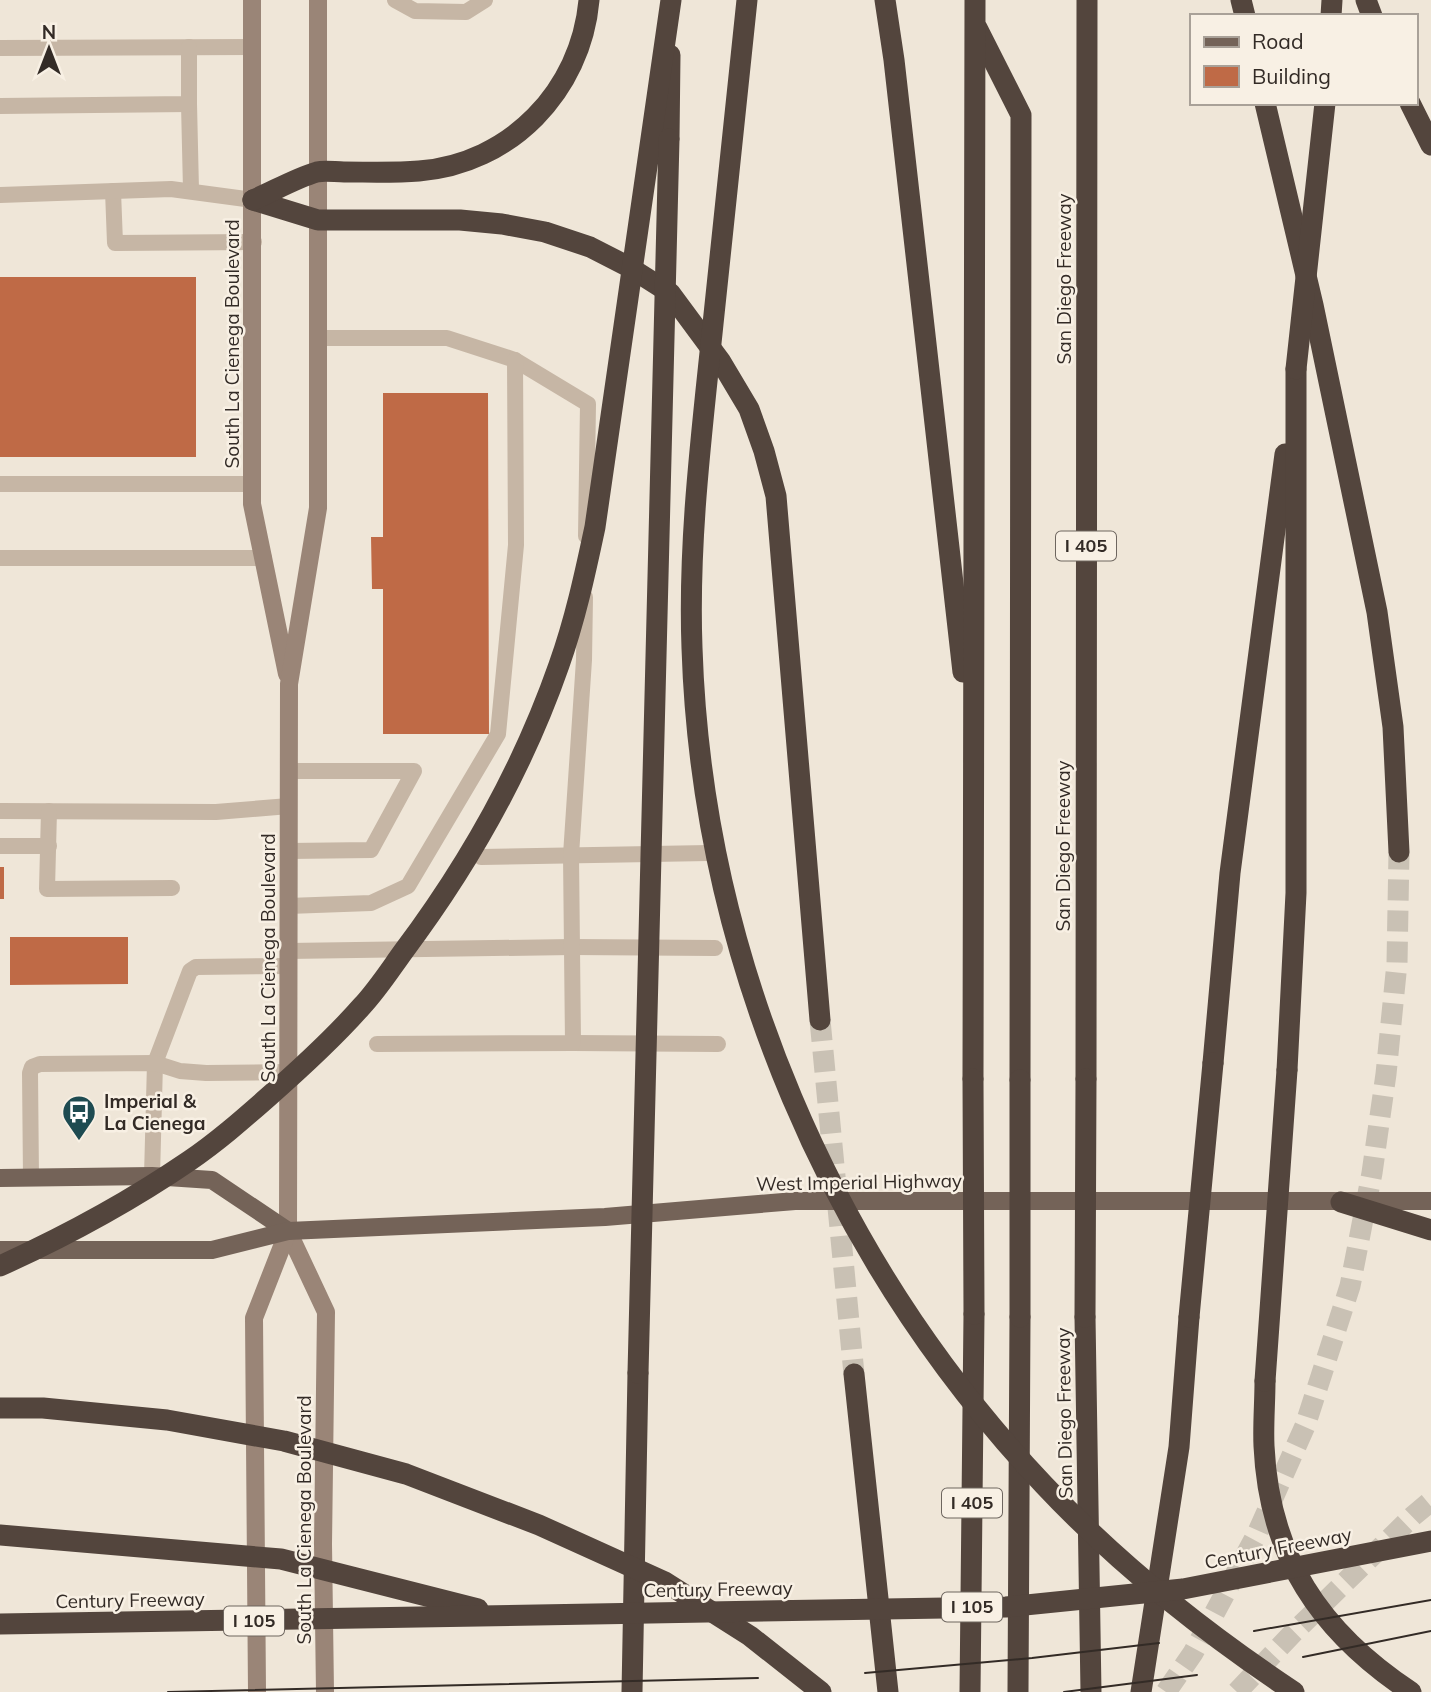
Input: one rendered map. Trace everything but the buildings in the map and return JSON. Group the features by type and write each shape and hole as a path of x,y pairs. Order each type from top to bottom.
{"highway":[{"path":"253,200 318,172 439,170 484,154 513,136 544,111 558,91 580,40 589,0"},
{"path":"632,1692 671,0"},
{"path":"0,1266 58,1240 190,1161 310,1061 363,1005 412,940 458,873 498,804 529,742 559,665 580,594 599,501 671,0"},
{"path":"747,0 701,436 695,514 691,645 695,703 711,825 739,951 760,1018 810,1139 850,1219 880,1271 937,1356 1016,1453 1091,1531 1187,1615 1294,1692"},
{"path":"885,0 975,774"},
{"name":"I 405","path":"970,1692 974,1314 975,0"},
{"name":"San Diego Freeway","path":"1084,4 1085,1317 1091,1692"},
{"path":"975,23 1021,115 1018,1692"},
{"path":"1265,105 1313,305 1377,612 1393,727 1399,852"},
{"path":"1141,1692 1179,1447 1230,873 1296,369 1325,105"},
{"path":"1411,105 1431,145"},
{"path":"253,200 318,220 460,220 492,223 545,232 590,247 629,267 670,293 721,362 749,409 776,496 820,1020"},
{"path":"1296,369 1296,892 1287,1070 1265,1381 1264,1445 1270,1496 1288,1560 1309,1596 1342,1637 1389,1678 1411,1692"},
{"path":"1341,1202 1431,1230"},
{"path":"853,1374 888,1692"},
{"path":"0,1408 43,1408 167,1420 284,1441 406,1474 538,1525 665,1582 750,1636 821,1692"},
{"path":"0,1535 281,1559 507,1616"},
{"name":"Century Freeway","path":"0,1624 1006,1607 1183,1589 1431,1541"}],"main road":[{"name":"South La Cienega Boulevard","path":"252,0 252,504 289,684"},
{"name":"South La Cienega Boulevard","path":"257,1692 254,1318 288,1231 289,684 318,508 318,0"},
{"path":"0,1178 152,1176 212,1180 288,1231"},
{"name":"West Imperial Highway","path":"0,1250 212,1250 288,1231 605,1217 795,1201 1431,1201"},
{"name":"South La Cienega Boulevard","path":"288,1231 326,1312 323,1544 325,1692"}],"lane":[{"path":"395,0 415,6 466,12 485,0"},
{"path":"188,47 191,190"},
{"path":"0,48 252,47"},
{"path":"0,106 189,104"},
{"path":"0,195 191,190 253,200"},
{"path":"113,191 115,243 254,242"},
{"path":"318,338 447,338 515,360 588,404 584,660 571,855 573,1043"},
{"path":"288,906 371,903 408,886 499,734 516,545 515,360"},
{"path":"0,484 252,484"},
{"path":"0,558 264,558"},
{"path":"289,771 414,771 371,850 289,851"},
{"path":"0,811 216,812 289,806"},
{"path":"49,811 47,889 172,888"},
{"path":"0,846 49,846"},
{"path":"481,856 709,853"},
{"path":"152,1176 155,1063 190,971 196,967 288,958 572,947 715,948"},
{"path":"377,1044 718,1044"},
{"path":"31,1178 32,1067 40,1064 155,1063 180,1071 206,1073 289,1072"}],"tunnel":[{"path":"1166,1692 1193,1653 1257,1534 1305,1426 1350,1286 1372,1173 1386,1074 1397,963 1399,852"},
{"path":"820,1020 854,1374"},
{"path":"1237,1692 1292,1634 1431,1501"}],"tram line":[{"path":"1254,1631 1431,1600"},
{"path":"1303,1657 1431,1631"},
{"path":"865,1673 1159,1643"},
{"path":"1064,1692 1197,1675"},
{"path":"168,1692 758,1678"}],"place":[{"name":"Imperial & La Cienega","path":"79,1142"}]}
